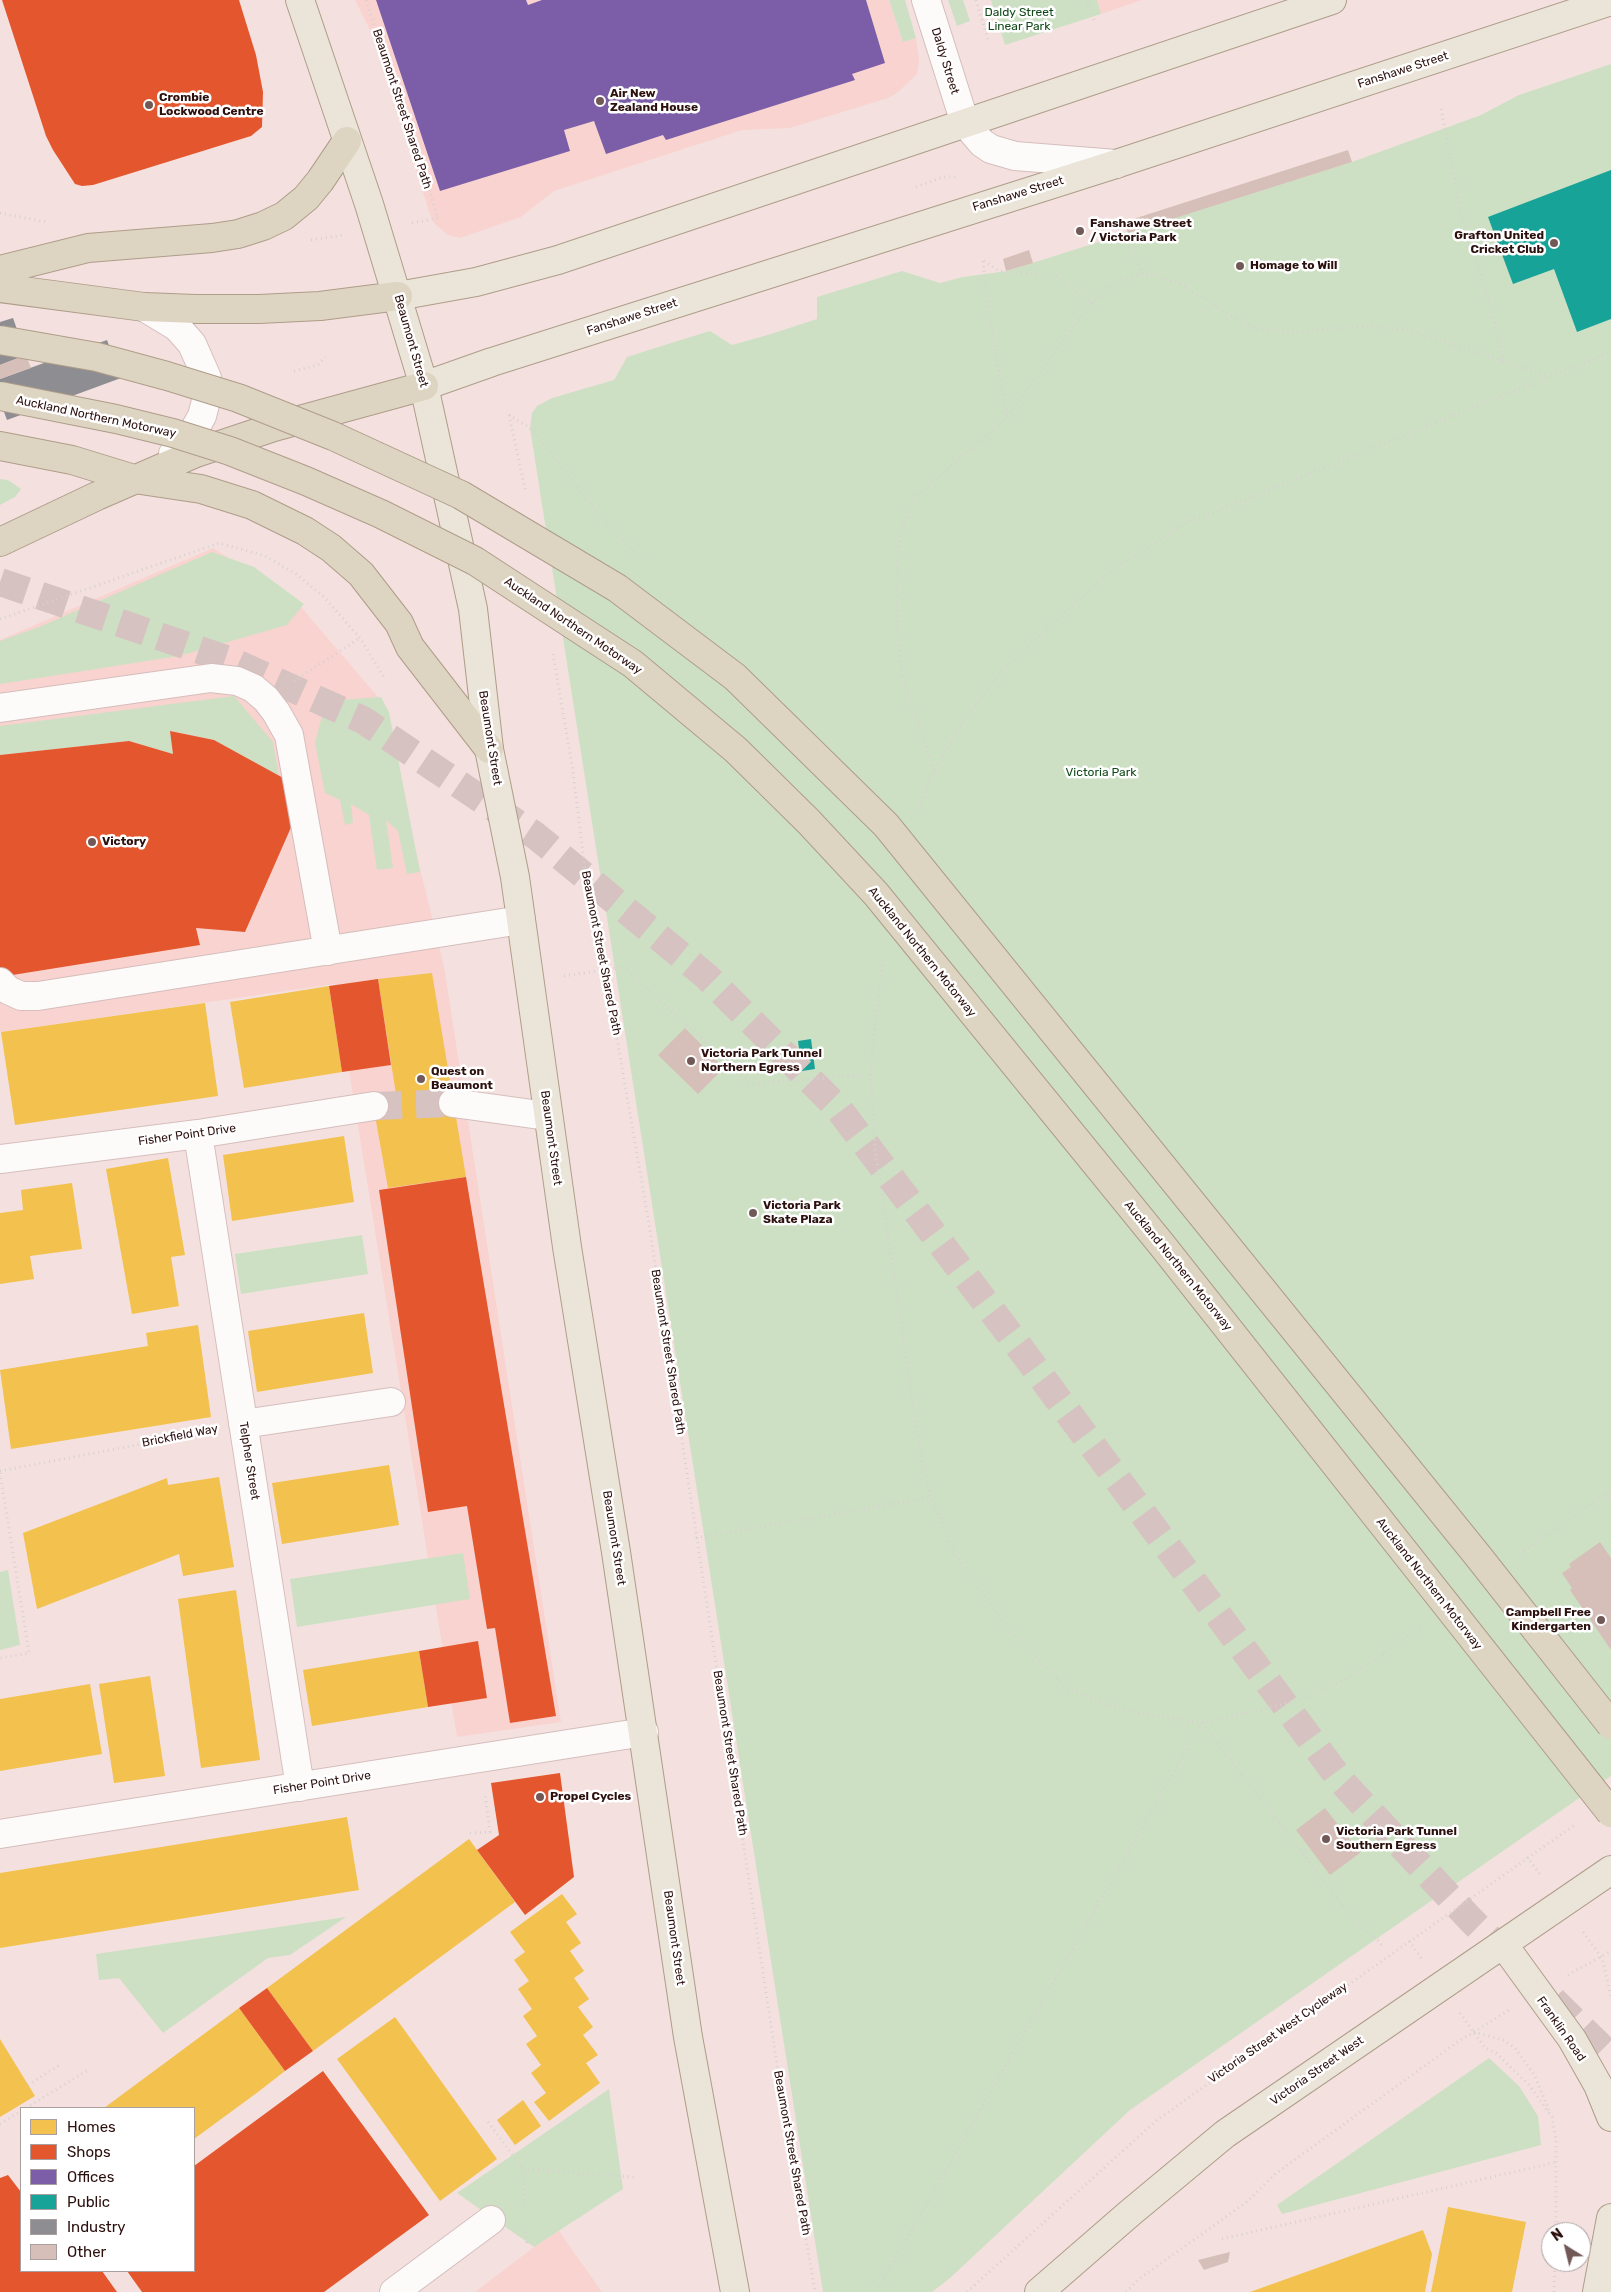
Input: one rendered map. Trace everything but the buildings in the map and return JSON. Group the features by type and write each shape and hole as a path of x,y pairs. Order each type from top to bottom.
{"highway":[{"path":"0,270 88,248 212,238 238,234 263,226 284,216 306,198 347,141"},
{"path":"0,288 144,307 259,310 320,306 398,296"},
{"path":"0,340 96,357 167,376 238,398 333,436 461,495 617,588 735,677 886,825 1478,1556 1611,1725"},
{"path":"0,542 196,453 274,427 424,386"},
{"name":"Auckland Northern Motorway","path":"0,396 89,413 173,433 289,474 381,514 475,561 634,664 736,750 809,822 876,894 1162,1245 1611,1813"},
{"path":"0,446 145,475 200,489 252,505 305,531 331,548 361,574 398,623 410,647 489,749"}],"main road":[{"name":"Beaumont Street","path":"300,0 398,296 424,386 473,609 489,749 515,877 547,1116 644,1732 688,2038 735,2292"},
{"path":"398,296 476,282 558,260 1332,0"},
{"name":"Fanshawe Street","path":"424,386 492,362 1116,164 1611,2"},
{"name":"Victoria Street West","path":"1039,2292 1225,2134 1611,1870"},
{"name":"Franklin Road","path":"1504,1944 1572,2039 1598,2085 1611,2117"},
{"path":"1596,2292 1611,2218"}],"street":[{"name":"Daldy Street","path":"926,0 965,123"},
{"path":"965,123 982,143 1000,152 1014,156 1116,164"},
{"path":"144,307 176,327 192,344 207,378 207,397 202,416 193,432 178,450 145,475"},
{"path":"0,708 211,678 237,681 253,688 266,699 276,712 289,736 328,951"},
{"path":"0,982 8,990 21,996 38,996 521,920"},
{"path":"452,1103 547,1116"},
{"name":"Fisher Point Drive","path":"0,1157 198,1134 374,1106"},
{"name":"Telpher Street","path":"198,1134 300,1787"},
{"path":"243,1424 391,1402"},
{"name":"Fisher Point Drive","path":"0,1834 644,1732"},
{"path":"394,2292 491,2220"}],"path":[{"name":"Beaumont Street Shared Path","path":"366,0 438,218 433,219"},
{"path":"976,0 988,39"},
{"path":"1087,0 1095,22"},
{"path":"1442,109 1461,212 1495,323 1504,362"},
{"path":"916,187 943,177 953,176 963,181"},
{"path":"1119,229 1144,275"},
{"path":"1007,418 988,308 983,261 999,271 1056,276 1093,303"},
{"path":"934,771 902,677 896,578 900,537 909,508 919,493 1007,418 1102,292 1121,280 1153,275 1180,284 1234,318 1260,329 1290,333 1339,327 1386,327 1425,335 1549,376"},
{"path":"917,814 934,771 965,718 1002,671 1117,568 1184,524 1611,352"},
{"path":"294,371 318,365 325,357"},
{"path":"509,415 527,500"},
{"path":"0,619 219,543 265,556 296,574 324,597 360,638 384,677"},
{"path":"311,670 360,638"},
{"name":"Beaumont Street Shared Path","path":"552,648 572,765 585,869 605,969 650,1230 781,2091 815,2292"},
{"path":"884,953 873,1041 871,1074 875,1148 912,1400 931,1498 956,1555 1010,1632 1068,1689 1103,1703 1141,1714 1202,1723 1359,1926 1377,1939 1382,1946"},
{"path":"530,982 623,966 751,1084 871,1074"},
{"name":"Brickfield Way","path":"0,1658 29,1653 0,1472 243,1424"},
{"path":"1606,1494 1611,1501"},
{"path":"696,1538 931,1498"},
{"path":"876,2292 1202,1723"},
{"path":"470,1833 490,1832 481,1758"},
{"name":"Victoria Street West Cycleway","path":"967,2292 1157,2120 1581,1821"},
{"path":"1302,1853 1309,1848"},
{"path":"1611,1951 1602,1958 1611,1996"},
{"path":"1126,2292 1139,2279 1248,2201 1275,2174 1473,2032 1503,2040 1515,2048 1535,2076 1552,2117 1556,2139 1556,2222"},
{"path":"1480,2040 1485,2048 1496,2054 1528,2085 1552,2117"},
{"path":"28,2085 61,2064"},
{"path":"28,2107 90,2069"},
{"path":"0,2124 20,2112"},
{"path":"488,2122 523,2169 634,2177"},
{"path":"1222,2239 1557,2162"},
{"path":"1554,2292 1555,2272"}],"shaded area":[{"name":"Air New Zealand House","path":"355,0 889,0 903,42 916,38 919,60 917,74 897,93 888,98 790,128 742,130 554,191 521,217 460,238 448,235 435,224 430,214 372,34"},
{"path":"1097,0 1142,0 1101,14"},
{"path":"213,548 296,601 378,697 444,966 561,1722 457,1737 335,984 0,1032 0,640"},
{"path":"559,2231 602,2292 475,2292 534,2247"}],"green space":[{"path":"889,0 905,0 916,38 903,42"},
{"path":"948,0 963,0 970,21 957,26"},
{"name":"Daldy Street Linear Park","path":"991,0 1097,0 1101,14 1005,45"},
{"name":"Victoria Park","path":"1611,64 1611,1776 1130,2110 950,2278 932,2292 823,2292 530,428 532,413 537,406 552,398 614,380 627,357 710,331 732,345 771,334 817,319 817,297 902,271 940,283 963,277 1007,271 1352,162 1481,115 1519,95"},
{"path":"0,479 8,480 21,489 15,497 0,505"},
{"path":"212,552 254,567 304,604 287,625 179,656 0,684 0,641 39,627"},
{"path":"234,696 273,742 279,776 214,740 171,731 173,754 129,741 0,755 0,726"},
{"path":"381,697 389,712 420,872 407,874 398,831 386,820 393,868 377,870 369,815 351,804 353,823 345,825 340,800 325,793 315,743 326,701"},
{"path":"362,1235 368,1274 241,1294 235,1254"},
{"path":"463,1553 470,1599 297,1627 290,1579"},
{"path":"8,1570 20,1645 0,1650 0,1572"},
{"path":"346,1917 290,1955 268,1958 163,2033 119,1978 99,1980 96,1954"},
{"path":"1489,2058 1519,2086 1538,2116 1541,2145 1282,2214 1277,2205"},
{"path":"609,2089 623,2189 534,2247 457,2193"}],"tunnel":[{"path":"0,582 229,660 363,720 536,836 706,976 838,1108 1020,1348 1342,1782 1471,1920 1515,1963"},
{"path":"374,1106 453,1103"},
{"path":"1553,2000 1611,2057"}],"place":[{"name":"Air New Zealand House","path":"600,101"},
{"name":"Crombie Lockwood Centre","path":"149,105"},
{"name":"Fanshawe Street / Victoria Park","path":"1080,231"},
{"name":"Grafton United Cricket Club","path":"1554,243"},
{"name":"Homage to Will","path":"1240,266"},
{"name":"Victory","path":"92,842"},
{"name":"Victoria Park Tunnel Northern Egress","path":"691,1061"},
{"name":"Quest on Beaumont","path":"421,1079"},
{"name":"Victoria Park Skate Plaza","path":"753,1213"},
{"name":"Campbell Free Kindergarten","path":"1601,1620"},
{"name":"Propel Cycles","path":"540,1797"},
{"name":"Victoria Park Tunnel Southern Egress","path":"1326,1839"}]}
